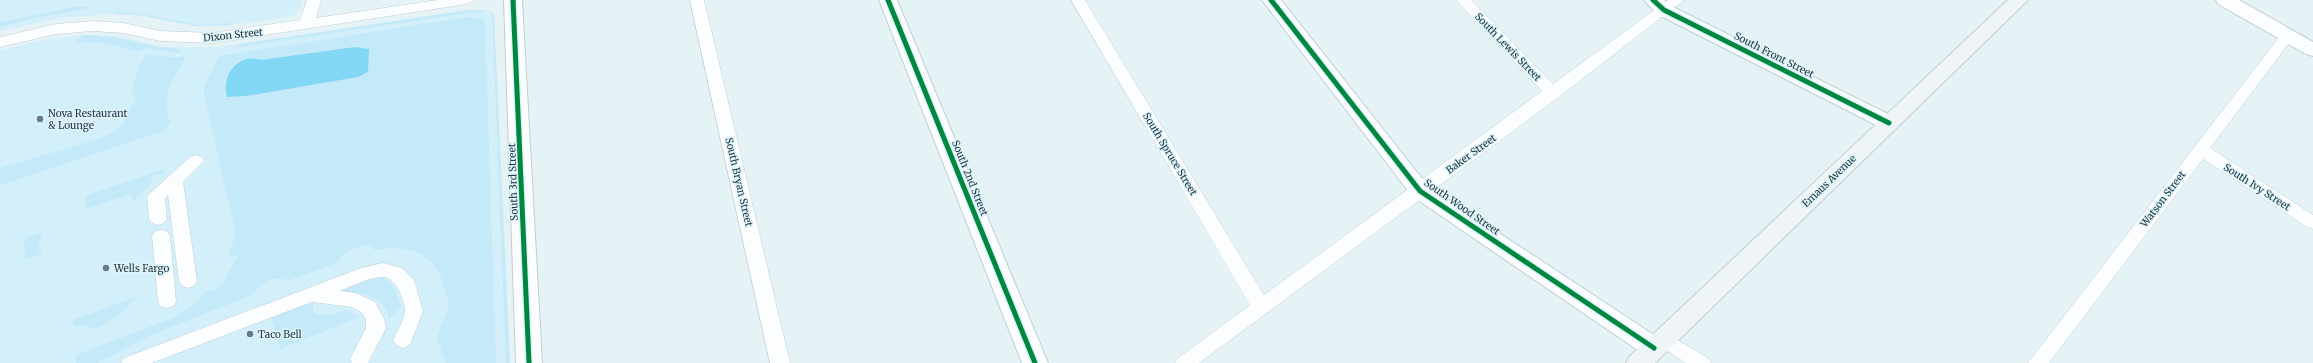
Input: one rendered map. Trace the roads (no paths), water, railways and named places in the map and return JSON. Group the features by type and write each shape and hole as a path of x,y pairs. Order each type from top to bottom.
{"main road":[{"name":"Emaus Avenue","path":"1652,350 2020,0"}],"street":[{"name":"South 3rd Street","path":"513,0 529,363"},
{"name":"South 2nd Street","path":"888,0 1035,363"},
{"name":"South Wood Street","path":"1271,0 1420,191 1652,350"},
{"path":"2225,0 2313,50"},
{"name":"South Front Street","path":"1665,3 1889,123"}],"lane":[{"path":"306,25 314,0"},
{"name":"Dixon Street","path":"0,42 56,29 92,26 124,28 160,36 191,39 226,37 467,0"},
{"name":"South Bryan Street","path":"697,0 780,363"},
{"name":"South Spruce Street","path":"1078,0 1262,308"},
{"name":"South Lewis Street","path":"1463,0 1554,93"},
{"name":"Baker Street","path":"1185,363 1554,93 1665,3"},
{"name":"Watson Street","path":"2038,363 2288,35"},
{"name":"South Ivy Street","path":"2201,150 2313,224"},
{"path":"167,301 156,196 196,161"},
{"path":"174,180 188,281"},
{"path":"131,363 367,273 383,270 396,273 405,280 414,311 402,340"},
{"path":"311,295 356,300 368,307 375,318 376,328 360,359"},
{"name":"South Wood Street","path":"1652,350 1701,363"}],"water":[{"path":"355,47 369,49 368,72 358,77 246,96 227,97 226,86 231,70 235,65 246,59 261,60"}],"place":[{"name":"Nova Restaurant & Lounge","path":"40,119"},
{"name":"Wells Fargo","path":"106,268"},
{"name":"Taco Bell","path":"250,334"}]}
